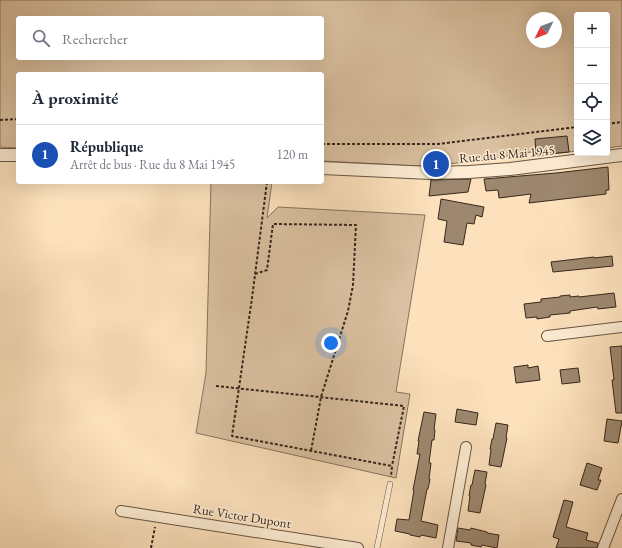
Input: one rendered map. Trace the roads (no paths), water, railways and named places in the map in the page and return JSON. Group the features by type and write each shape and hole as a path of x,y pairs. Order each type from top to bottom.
{"street":[{"path":"0,155 16,155"},
{"name":"Rue du 8 Mai 1945","path":"324,168 431,173 468,172 510,169 622,155"},
{"path":"546,336 622,327"},
{"path":"448,548 466,448"},
{"path":"603,548 622,499"},
{"name":"Rue Victor Dupont","path":"120,511 354,548"}],"lane":[{"path":"376,548 390,484"}],"place":[{"name":"République","path":"436,164"}]}
